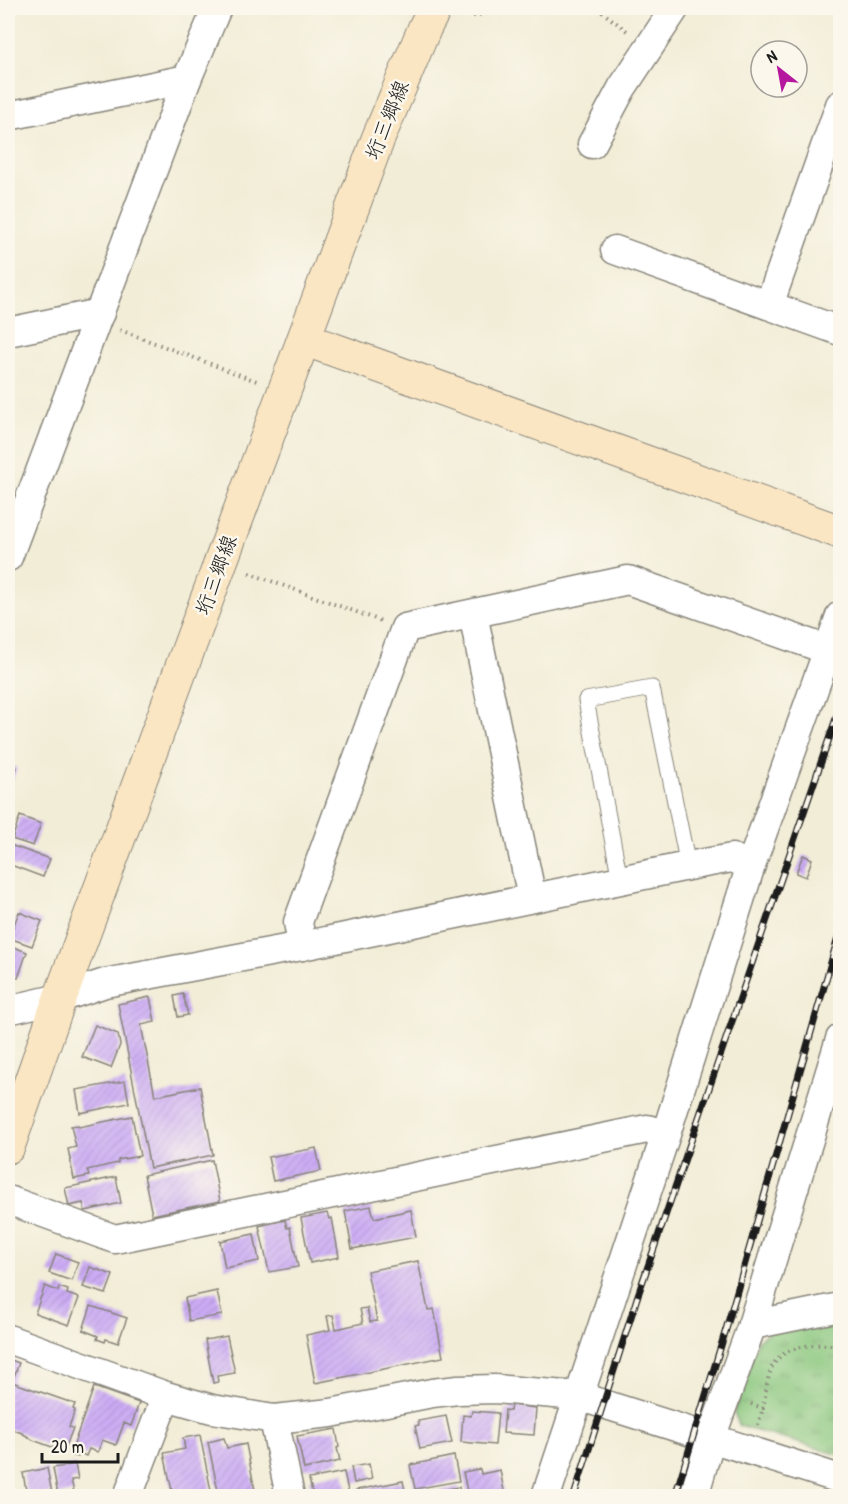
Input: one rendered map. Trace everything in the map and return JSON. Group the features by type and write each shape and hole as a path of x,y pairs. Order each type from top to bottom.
{"street":[{"path":"9,552 187,80 203,21 217,8"},
{"name":"垳三郷線","path":"8,1147 60,999 378,139 435,8"},
{"path":"591,144 622,88 675,8"},
{"path":"8,116 187,80"},
{"path":"769,305 840,105"},
{"path":"615,250 840,331"},
{"path":"8,332 98,317"},
{"path":"304,339 840,532"},
{"path":"302,946 298,922 405,628 628,580 828,650"},
{"path":"472,614 532,898"},
{"path":"546,1497 666,1134 751,866 840,616"},
{"path":"8,1010 60,999 105,983 302,946 687,866 732,858 751,866"},
{"path":"694,1497 711,1438 752,1324 840,1039"},
{"path":"8,1200 115,1239 647,1129 666,1134"},
{"path":"752,1324 840,1307"},
{"path":"8,1339 166,1396 212,1409 274,1419 331,1413 458,1390 495,1389 578,1396 840,1479"},
{"path":"126,1496 166,1396"},
{"path":"274,1419 290,1497"}],"lane":[{"path":"620,880 586,700 652,688 687,866"}],"path":[{"path":"473,16 514,8"},
{"path":"597,8 648,47"},
{"path":"98,317 263,383"},
{"path":"249,573 404,630"},
{"path":"755,1435 774,1362 782,1355 813,1344 840,1346"},
{"path":"743,1401 763,1408"}],"green space":[{"path":"840,1317 840,1455 740,1426 734,1413 758,1340 769,1332"}],"building":[{"path":"8,764 17,768 8,793"},
{"path":"20,816 41,824 33,846 12,839"},
{"path":"10,845 50,859 43,877 8,864"},
{"path":"803,855 812,859 806,877 796,873"},
{"path":"19,912 42,921 32,946 9,938"},
{"path":"8,945 27,952 18,978 8,974"},
{"path":"183,994 188,1015 178,1017 174,996"},
{"path":"150,997 155,1022 141,1025 155,1096 200,1087 213,1155 150,1168 118,1004"},
{"path":"95,1025 118,1034 120,1045 111,1068 82,1057"},
{"path":"125,1081 129,1103 80,1113 76,1090"},
{"path":"132,1116 140,1156 87,1170 89,1176 74,1179 68,1149 76,1147 71,1126 78,1125 79,1127"},
{"path":"316,1148 321,1171 273,1181 268,1157"},
{"path":"212,1160 220,1201 152,1215 144,1175"},
{"path":"116,1177 121,1203 85,1211 83,1203 69,1206 65,1188"},
{"path":"371,1206 374,1218 411,1210 416,1237 352,1249 345,1211"},
{"path":"327,1213 329,1219 332,1218 339,1257 310,1263 301,1218"},
{"path":"285,1220 287,1228 290,1227 298,1267 269,1272 259,1226"},
{"path":"254,1234 259,1261 225,1268 220,1241"},
{"path":"56,1254 78,1262 72,1281 49,1273"},
{"path":"418,1261 428,1310 434,1309 443,1357 315,1383 306,1335 330,1330 327,1316 333,1315 336,1329 363,1323 360,1309 367,1308 370,1322 377,1321 367,1271"},
{"path":"90,1267 113,1275 106,1294 83,1287"},
{"path":"45,1286 58,1291 59,1287 68,1290 67,1294 79,1298 69,1325 35,1313"},
{"path":"217,1291 222,1315 189,1321 185,1298"},
{"path":"91,1306 127,1318 118,1343 106,1339 105,1342 97,1339 98,1336 83,1330"},
{"path":"227,1336 235,1373 217,1376 218,1382 213,1383 205,1340"},
{"path":"8,1359 19,1363 12,1382 75,1404 69,1427 73,1428 65,1449 33,1440 8,1428"},
{"path":"94,1387 139,1403 131,1426 124,1423 116,1445 102,1440 98,1452 89,1449 86,1456 80,1453 78,1457 70,1455"},
{"path":"511,1405 536,1408 534,1435 503,1433 505,1410 510,1411"},
{"path":"472,1411 498,1413 495,1445 461,1442 463,1415 471,1416"},
{"path":"446,1416 452,1443 420,1449 415,1426 419,1425 418,1421"},
{"path":"336,1429 340,1461 304,1469 297,1436"},
{"path":"200,1435 212,1496 173,1496 164,1453 185,1449 183,1438"},
{"path":"224,1438 227,1448 246,1444 256,1496 219,1496 208,1442"},
{"path":"454,1456 459,1481 415,1489 410,1465"},
{"path":"75,1464 78,1479 71,1480 74,1492 58,1495 53,1468"},
{"path":"369,1464 372,1479 354,1483 351,1467"},
{"path":"47,1468 52,1493 27,1496 23,1473"},
{"path":"480,1469 481,1474 500,1470 505,1496 468,1496 463,1472"},
{"path":"344,1472 349,1496 313,1496 309,1479"},
{"path":"403,1481 406,1496 357,1496 356,1490"},
{"path":"459,1487 460,1496 417,1496 417,1495"}],"railway":[{"path":"574,1496 637,1298 840,707"},
{"path":"675,1496 727,1326 840,931"}]}
